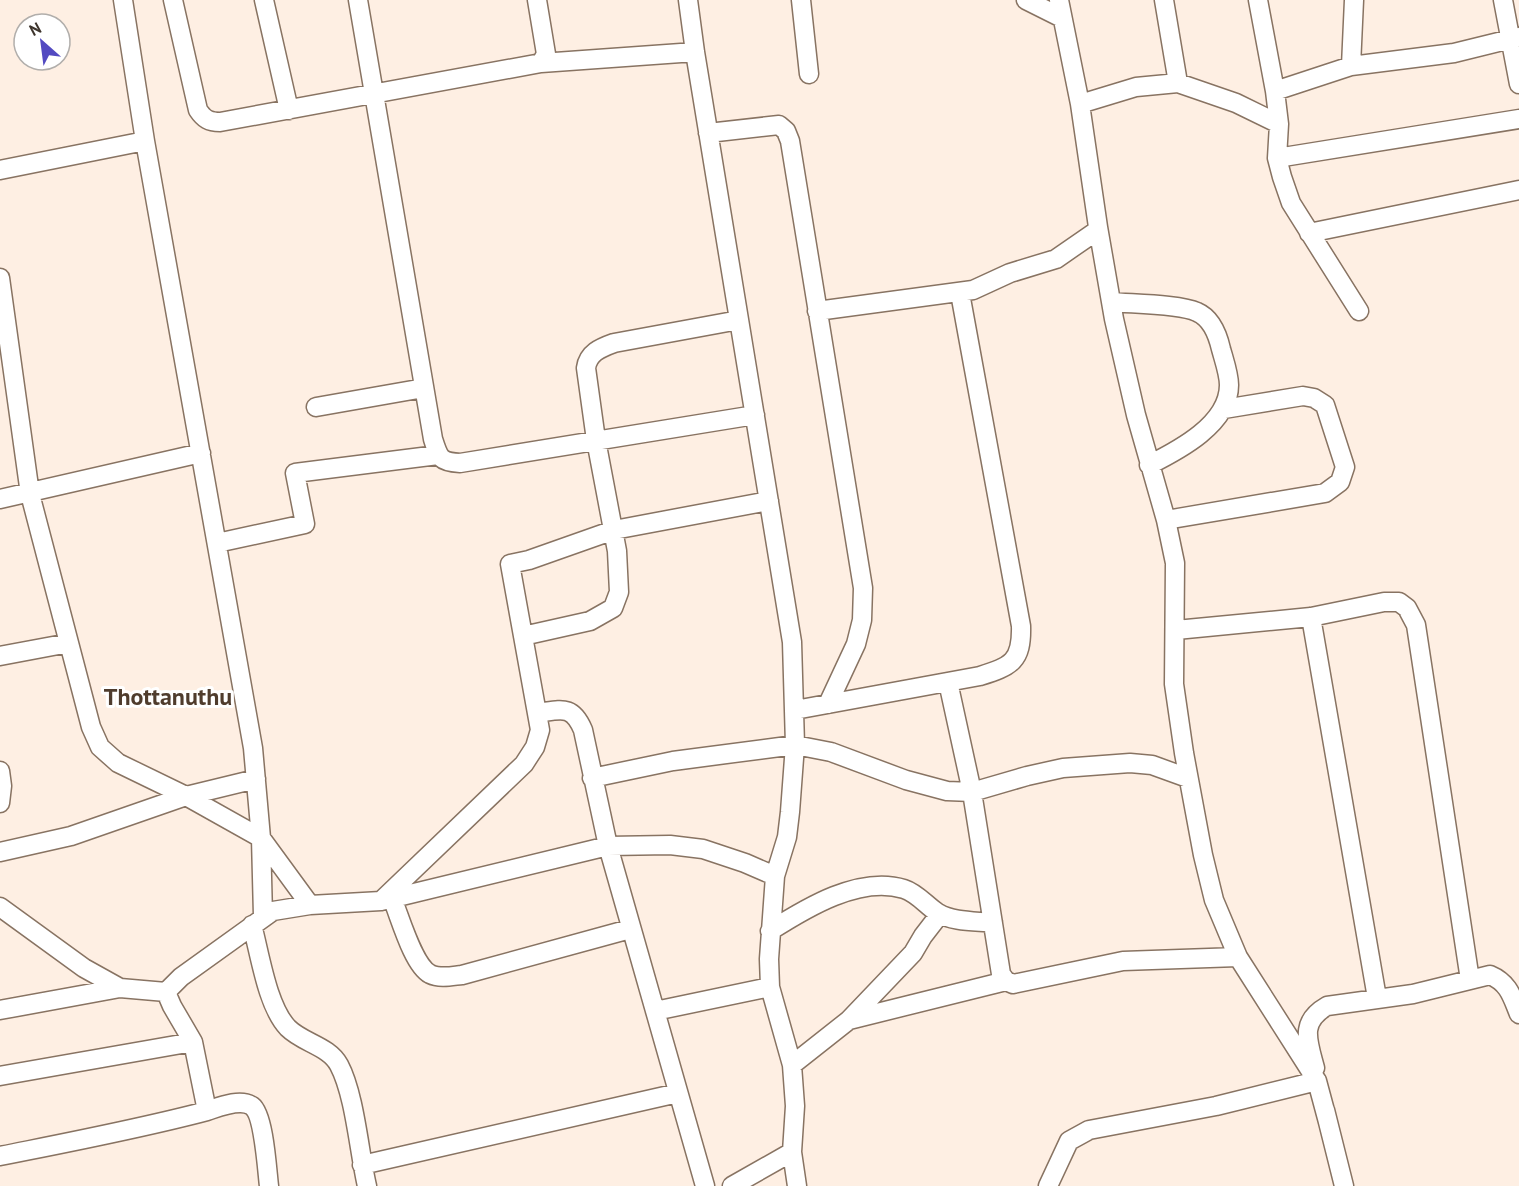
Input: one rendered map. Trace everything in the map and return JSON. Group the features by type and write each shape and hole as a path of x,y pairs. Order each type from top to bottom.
{"street":[{"path":"123,0 145,141 253,748 261,837 258,920 273,1004 280,1018 290,1029 335,1058 340,1067 348,1088 367,1186"},
{"path":"173,0 198,110 211,122 374,95 541,63 695,51"},
{"path":"264,0 289,110"},
{"path":"358,0 424,388 438,455 446,462 460,463 755,415"},
{"path":"537,0 546,54 541,63"},
{"path":"688,0 792,642 795,745 787,837 775,876 770,931 770,987 792,1065 795,1106 792,1152 797,1186"},
{"path":"801,0 809,74"},
{"path":"1026,0 1061,9 1080,104 1111,302 1133,405 1166,520 1175,563 1174,684 1188,778 1214,900 1238,957 1317,1081 1328,1122"},
{"path":"1164,0 1178,83"},
{"path":"1258,0 1279,124 1277,158 1291,203 1359,312"},
{"path":"1351,66 1354,0"},
{"path":"1503,0 1514,38 1519,84"},
{"path":"1275,91 1351,66 1454,53 1514,38"},
{"path":"1080,104 1136,87 1178,83 1236,103 1279,124"},
{"path":"1277,158 1519,119"},
{"path":"708,133 779,125 786,131 790,141 863,588 862,620 856,644 828,704"},
{"path":"0,170 145,141"},
{"path":"1309,233 1519,190"},
{"path":"817,311 934,294 960,293 983,286 1010,273 1056,259 1098,230"},
{"path":"0,278 30,494 91,727 100,747 118,763 186,796 261,837 310,905"},
{"path":"795,710 980,676 1006,667 1017,657 1021,641 1021,626 960,293"},
{"path":"1111,302 1187,309 1200,313 1218,335 1229,385 1224,409 1198,435 1173,453 1149,465"},
{"path":"523,636 590,621 613,608 619,592 614,530 596,440 586,368 591,355 614,343 739,320"},
{"path":"316,407 424,388"},
{"path":"1166,520 1324,493 1340,482 1345,467 1325,405 1314,398 1303,396 1224,409"},
{"path":"0,499 30,494 201,453"},
{"path":"217,543 305,524 295,473 438,455"},
{"path":"387,900 524,764 535,747 540,730 510,564 614,530 769,501"},
{"path":"1176,630 1311,617 1384,602 1399,602 1407,608 1416,625 1470,980"},
{"path":"1311,617 1377,998"},
{"path":"0,656 69,643"},
{"path":"948,682 972,792 1001,974 1006,981 1013,984 1123,961 1238,957"},
{"path":"537,712 564,709 573,713 583,730 608,846 630,929 705,1186"},
{"path":"592,778 673,761 795,745 831,752 906,780 947,791 972,792 1054,770 1130,763 1152,765 1188,778"},
{"path":"0,771 2,786 0,803"},
{"path":"0,852 71,836 186,796 256,779"},
{"path":"166,992 181,976 273,911 310,905 387,900 608,846 670,845 703,849 775,876"},
{"path":"770,931 811,905 863,889 887,886 906,890 940,914 993,923"},
{"path":"387,900 418,962 428,974 441,978 462,975 630,929"},
{"path":"0,907 84,968 120,988"},
{"path":"792,1065 849,1020 913,953 940,914"},
{"path":"1344,1186 1309,1043 1309,1024 1315,1013 1327,1006 1413,994 1491,975 1500,979 1508,987 1519,1014"},
{"path":"849,1020 1006,981"},
{"path":"655,1011 770,987"},
{"path":"0,1010 120,988 166,992"},
{"path":"166,992 171,1006 193,1041 207,1111"},
{"path":"0,1076 193,1041"},
{"path":"1048,1186 1069,1142 1089,1130 1216,1106 1317,1081"},
{"path":"362,1165 678,1093"},
{"path":"0,1156 151,1126 235,1103 249,1104 254,1108 260,1121 269,1186"},
{"path":"732,1186 792,1152"}],"district":[{"name":"Thottanuthu","path":"168,697"}]}
